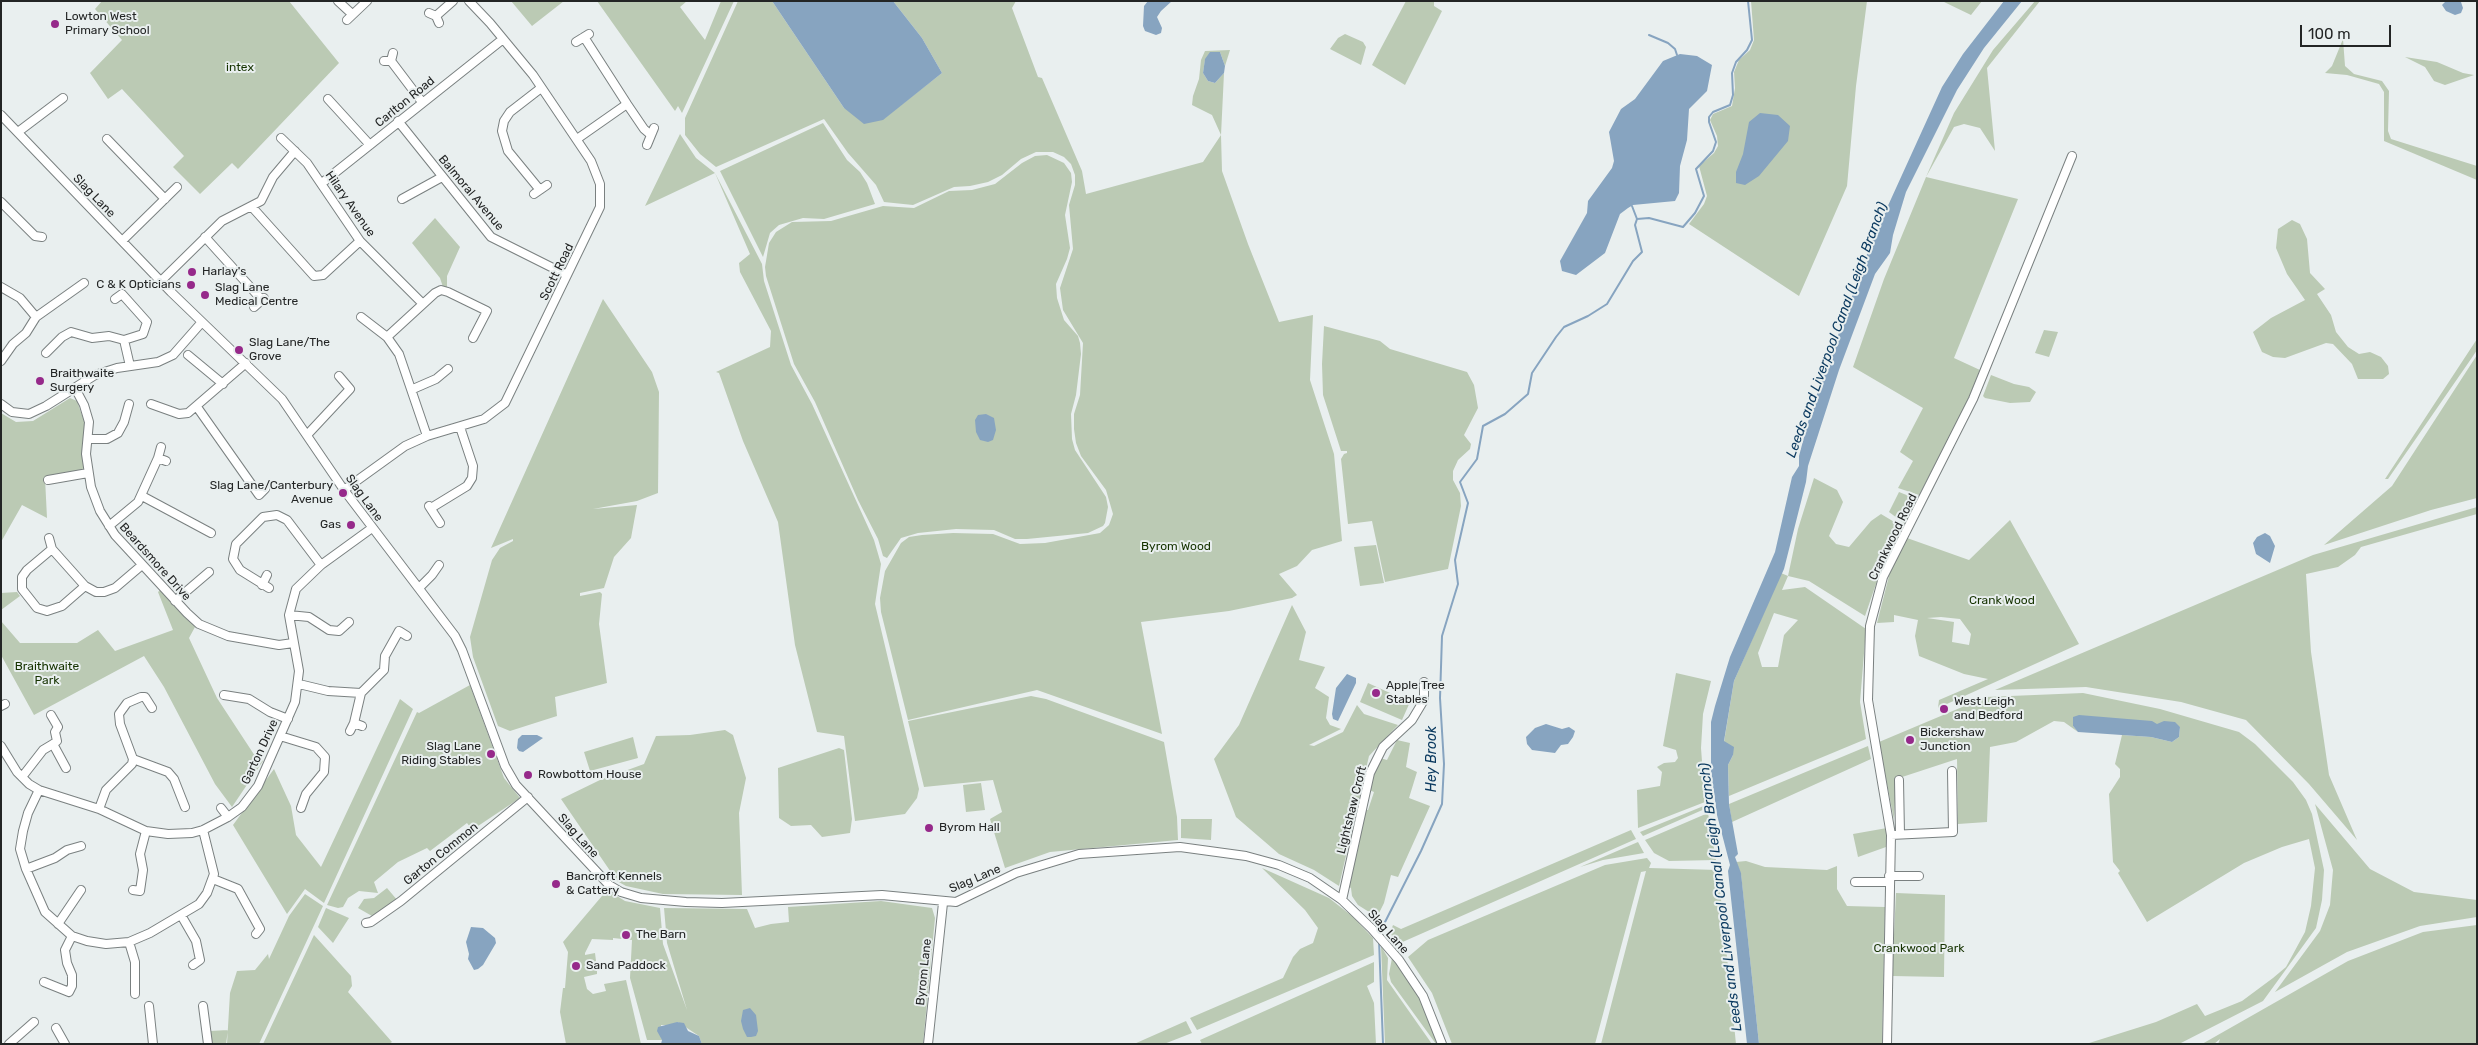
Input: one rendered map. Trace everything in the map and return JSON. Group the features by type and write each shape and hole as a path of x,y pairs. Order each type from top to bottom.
{"street":[{"path":"338,1 350,17 367,1"},
{"path":"435,18 453,1"},
{"name":"Scott Road","path":"344,490 398,449 428,436 460,427 492,414 508,399 598,214 601,200 600,184 596,170 541,88 503,39 469,1"},
{"path":"576,42 586,35 644,129 653,131 647,145"},
{"name":"Carlton Road","path":"322,183 503,39"},
{"path":"389,58 422,102"},
{"path":"540,190 508,151 502,132 504,121 510,112 541,88"},
{"path":"18,132 64,98"},
{"path":"328,100 370,145"},
{"path":"577,139 627,104"},
{"name":"Slag Lane","path":"1,115 160,281 282,399 344,490 459,643 505,766 516,785 609,885 620,892 641,898 722,903 882,895 942,903 956,902 1016,873 1079,854 1180,847 1246,856 1279,865 1310,878 1342,900 1387,946 1423,996 1433,1016 1442,1044"},
{"name":"Balmoral Avenue","path":"398,121 491,237 567,275"},
{"path":"107,138 165,198"},
{"name":"Hilary Avenue","path":"281,138 295,151 322,183 360,241 423,304"},
{"path":"160,281 222,221 261,201 273,177 295,151"},
{"name":"Crankwood Road","path":"1887,1044 1891,835 1868,700 1870,626 1881,585 1972,399 2072,156"},
{"path":"402,200 442,177"},
{"path":"122,241 177,187"},
{"path":"1,202 35,236 42,237"},
{"path":"252,207 314,276 323,276 360,241"},
{"path":"205,237 263,298 254,307"},
{"path":"1,361 13,344 26,333 36,317 73,286 84,283"},
{"path":"1,287 20,298 36,317"},
{"path":"387,337 435,293 444,290 487,311 473,338"},
{"path":"46,353 56,348 71,332 86,337 109,336 124,340 143,334 147,322 120,292 115,299"},
{"path":"361,317 387,337 404,362 428,436"},
{"path":"1,404 12,412 29,414 96,375 117,368 147,365 166,359 172,355 202,322"},
{"path":"124,340 130,366"},
{"path":"188,355 195,366 223,384"},
{"path":"157,403 183,414 197,407 246,363"},
{"path":"412,389 436,379 448,368"},
{"path":"307,435 350,390 339,376"},
{"name":"Beardsmore Drive","path":"75,388 87,412 88,473 96,504 109,526 142,565 199,624 218,633 278,645 293,643"},
{"path":"197,407 259,495 265,489"},
{"path":"88,439 107,439 115,435 122,426 126,408"},
{"path":"440,523 429,506 467,486 472,478 473,466 460,427"},
{"path":"109,526 131,510 142,496 162,459 161,447"},
{"path":"48,480 60,475 88,473"},
{"path":"142,496 207,534"},
{"path":"267,574 265,587 237,567 233,554 236,544 267,516 276,515 287,520 320,565"},
{"name":"Garton Drive","path":"3,751 22,776 40,790 99,810 146,831 168,834 203,830 228,818 242,807 258,786 288,719 299,684 298,658 293,643 289,616 296,589 320,565 372,528"},
{"path":"49,538 52,549 86,586 96,592 112,590 142,565"},
{"path":"52,549 26,570 22,577 22,589 37,608 47,611 62,606 86,586"},
{"path":"419,588 439,565"},
{"path":"195,572 201,579"},
{"path":"175,601 209,572"},
{"path":"289,616 309,617 338,635 348,622"},
{"path":"350,731 354,723 361,693 384,670 385,656 400,629 407,636"},
{"name":"Lightshaw Croft","path":"1342,900 1370,772 1383,747 1412,720 1424,700 1424,682"},
{"path":"299,684 328,691 361,693"},
{"path":"99,810 106,790 132,764 133,759 120,724 119,714 127,703 149,695 152,708"},
{"path":"231,705 228,696 249,699 270,712 288,719"},
{"path":"22,776 43,750 57,741 55,732 58,727 50,714"},
{"path":"354,723 362,726"},
{"path":"280,736 316,747 325,757 324,772 306,794 301,809"},
{"path":"53,744 66,768"},
{"path":"133,759 168,772 174,779 185,808"},
{"path":"1891,835 1952,832 1952,771"},
{"path":"1899,780 1900,834"},
{"path":"40,790 28,813 20,849 26,869 45,912 72,936 106,944 129,942 150,933 199,904 207,893 213,879 214,868 203,830"},
{"name":"Garton Common","path":"366,923 371,922 401,901 528,797"},
{"path":"173,803 181,800"},
{"path":"221,808 228,818"},
{"path":"140,893 143,870 140,854 146,831"},
{"path":"26,869 55,858 67,850 81,846"},
{"path":"1855,882 1919,876"},
{"path":"213,879 238,889 262,931"},
{"path":"58,924 81,890"},
{"name":"Byrom Lane","path":"928,1044 942,903"},
{"path":"181,915 193,935 200,961"},
{"path":"44,982 69,992 72,986 72,975 67,963 66,950 72,936"},
{"path":"129,942 140,983 135,994"},
{"path":"149,1006 153,1044"},
{"path":"203,1006 208,1044"},
{"path":"9,1044 34,1022"},
{"path":"56,1028 65,1044"}],"green space":[{"name":"intex","path":"102,1 289,1 339,63 238,169 232,163 200,194 173,167 184,156 122,89 108,99 90,73 122,40 95,9"},
{"path":"511,1 564,1 532,26"},
{"path":"597,1 687,1 680,7 705,40 721,1 734,1 682,113 678,106 675,111"},
{"name":"Byrom Wood","path":"738,1 772,1 844,108 883,119 942,73 922,38 893,1 1016,1 1012,8 1038,77 1042,78 1082,171 1086,194 1203,162 1221,135 1222,171 1279,322 1313,315 1310,380 1334,454 1342,541 1312,550 1297,566 1279,574 1297,595 1292,598 1229,611 1141,622 1162,734 1037,690 908,720 881,612 880,598 885,571 901,543 909,537 953,533 993,534 1020,544 1045,543 1100,533 1109,525 1113,514 1106,490 1081,456 1076,443 1074,429 1074,414 1080,395 1083,343 1063,310 1060,288 1073,249 1069,205 1075,185 1075,175 1071,164 1064,157 1053,152 1036,152 1021,159 1002,175 988,182 954,187 913,205 884,202 876,185 848,153 824,119 716,167 700,154 685,135 685,118"},
{"path":"1406,1 1434,1 1434,6 1442,11 1405,85 1372,65"},
{"path":"1751,1 1867,1 1856,86 1847,186 1799,296 1689,224 1704,204 1707,196 1699,166 1714,153 1718,146 1717,136 1710,120 1713,114 1732,106 1735,88 1734,72 1739,60 1750,50 1754,40"},
{"path":"1942,1 1982,1 1971,15"},
{"path":"2035,1 2040,1 1987,68 1995,151 1980,128 1964,124 1954,127 1926,177 1954,113 1993,50"},
{"path":"1345,34 1363,42 1366,47 1361,65 1330,49 1338,38"},
{"path":"2343,39 2345,66 2354,74 2382,81 2389,91 2388,131 2391,139 2477,166 2477,180 2384,141 2384,92 2379,84 2347,75 2325,73 2332,66"},
{"path":"1230,50 1225,66 1220,52 1205,60 1203,73 1208,81 1215,83 1224,73 1221,135 1212,115 1192,105 1199,79 1201,60 1205,51"},
{"path":"2405,57 2437,62 2463,73 2474,75 2445,85 2434,81 2425,67"},
{"path":"823,123 847,160 860,172 867,183 875,204 824,219 803,218 779,225 770,233 763,257 720,171"},
{"path":"680,134 696,158 715,173 645,206"},
{"path":"1047,155 1064,163 1071,173 1072,182 1065,215 1070,248 1056,284 1057,298 1064,320 1078,336 1080,343 1081,354 1076,395 1071,414 1072,439 1075,450 1106,497 1108,507 1105,523 1103,526 1088,533 1027,539 1015,539 994,530 956,529 918,533 901,538 887,558 883,556 878,539 858,500 815,402 794,364 766,276 765,267 769,243 776,232 792,222 831,221 883,206 914,208 949,191 972,190 995,184 1022,163 1035,156"},
{"path":"715,173 762,264 764,281 791,365 812,404 874,540 881,564 875,604 919,789 917,798 905,814 855,821 844,736 817,732 795,645 778,522 743,441 719,373 716,372 770,347 771,331 740,272 739,263 750,254"},
{"path":"1926,177 2018,199 1954,358 1980,370 1966,405 1919,495 1898,488 1913,461 1900,452 1923,408 1853,367 1884,279"},
{"path":"435,218 460,247 447,276 447,288 443,287 440,278 412,243"},
{"path":"2292,220 2300,224 2307,239 2310,273 2325,289 2317,294 2331,315 2336,332 2348,347 2359,354 2370,352 2381,357 2388,366 2389,374 2383,379 2358,379 2352,364 2333,344 2326,343 2285,358 2273,357 2262,352 2253,332 2271,318 2305,300 2287,274 2276,248 2278,229"},
{"path":"603,299 652,372 659,392 658,493 637,501 593,509 637,505 631,538 614,557 604,588 580,593 580,596 600,592 602,594 599,624 607,683 555,697 557,716 510,731 498,726 473,657 470,637 492,560 500,548 513,541 513,539 491,548"},
{"path":"1324,326 1380,341 1390,349 1467,372 1474,385 1478,408 1464,435 1471,444 1470,449 1458,460 1453,471 1453,480 1460,493 1461,506 1448,569 1385,582 1372,521 1348,524 1341,459 1347,451 1341,451 1323,395"},
{"path":"2044,330 2058,332 2049,357 2035,353"},
{"path":"2477,339 2477,350 2388,479 2385,479"},
{"path":"2477,355 2477,498 2431,510 2324,545 2392,486"},
{"path":"1991,375 2014,384 2029,387 2036,392 2030,402 2010,403 1985,398 1983,396"},
{"path":"70,398 77,401 84,421 85,470 45,478 47,518 22,505 1,542 1,413 16,422 33,421"},
{"path":"1814,478 1837,490 1843,502 1829,536 1836,544 1849,547 1871,521 1881,514 1896,523 1901,530 1877,581 1865,616 1809,581 1788,576 1798,529"},
{"path":"1899,492 1914,498 1916,501 1905,524 1889,512"},
{"path":"2477,507 2477,514 2361,547 2355,555 2338,567 2306,574 2311,652 2329,775 2357,840 2309,784 2246,720 2181,702 2086,687 1995,690 2313,555"},
{"name":"Crank Wood","path":"2010,520 2079,644 1938,708 1939,700 1988,679 1964,674 1919,656 1915,636 1918,620 1894,615 1894,622 1877,623 1890,572 1907,538 1969,560","holes":["1927,618 1960,619 1971,634 1969,645 1952,642 1954,622"]},
{"path":"1376,545 1384,583 1360,586 1354,547"},
{"path":"1781,573 1788,576 1782,590 1805,587 1866,629 1860,702 1866,739 1729,796 1728,765 1733,755 1724,742 1734,681","holes":["1774,613 1798,620 1784,635 1778,667 1762,667 1758,653"]},
{"name":"Braithwaite Park","path":"161,589 195,627 189,638 217,698 255,756 263,761 232,807 215,784 164,687 144,656 34,715 1,655 1,621 20,643 77,643 98,630 115,651 173,630 158,592"},
{"path":"17,592 20,596 1,610 1,593"},
{"path":"1292,605 1306,632 1299,660 1325,667 1315,688 1329,697 1326,718 1330,725 1341,729 1309,745 1314,746 1343,732 1357,705 1364,714 1398,725 1369,756 1339,886 1314,870 1279,854 1236,817 1214,759 1239,725"},
{"path":"1676,673 1711,681 1703,714 1701,748 1705,802 1638,828 1637,790 1660,786 1662,772 1657,767 1664,763 1675,762 1678,758 1676,750 1663,746"},
{"name":"Apple Tree Stables","path":"1368,683 1410,702 1402,720 1360,702"},
{"path":"470,685 504,778 520,798 472,830 467,823 430,851 427,848 398,862 374,882 378,893 359,891 348,898 343,907 338,908 327,905 417,712 419,713"},
{"path":"2083,693 2160,709 2239,732 2255,744 2293,782 2306,800 2312,814 2324,870 2322,900 2316,928 2263,1001 2179,1044 2086,1044 2156,1022 2197,1004 2205,1016 2242,1001 2273,978 2286,967 2305,932 2311,906 2315,868 2309,839 2282,847 2244,863 2147,922 2118,873 2120,871 2113,862 2109,794 2120,777 2120,769 2115,764 2122,735 2151,737 2172,742 2179,737 2180,727 2073,717 2073,726 2078,732 2064,722 2054,721 2016,742 1990,747 1987,822 1958,824 1957,759 1896,779 1894,820 1879,742 1986,697"},
{"path":"1031,696 1046,699 1164,742 1177,817 1178,840 1050,852 1005,868 990,819 1002,812 993,780 924,787 908,721"},
{"path":"400,699 413,709 324,903 305,889 287,914 233,825 274,769 291,806 296,835 321,867"},
{"path":"725,730 733,735 746,778 739,813 742,895 663,894 626,886 617,881 561,799 600,780 644,764 656,736 690,735"},
{"path":"633,737 638,758 590,771 584,752"},
{"path":"1397,740 1410,743 1406,767 1417,772 1409,798 1430,806 1398,877 1391,875 1384,903 1377,917 1358,905 1352,896 1351,888 1347,886 1364,810 1368,810 1374,792 1369,790 1376,767 1380,758 1387,760"},
{"path":"1868,746 1871,759 1732,822 1729,804"},
{"path":"839,748 844,750 852,819 850,833 822,837 811,825 791,826 779,818 778,768"},
{"path":"981,783 985,810 966,812 963,785"},
{"path":"2315,804 2370,869 2414,892 2477,900 2477,917 2420,926 2347,952 2275,992 2320,931 2330,905 2333,870"},
{"path":"1706,805 1707,808 1643,836 1640,832"},
{"path":"1708,813 1716,860 1669,861 1654,853 1645,840"},
{"path":"1181,819 1212,819 1211,840 1181,838"},
{"path":"1887,828 1886,847 1858,857 1853,834"},
{"path":"1631,830 1636,839 1398,944 1390,933 1393,925 1401,929"},
{"path":"1638,842 1644,853 1603,860 1580,867"},
{"path":"1647,858 1651,863 1649,868 1718,870 1736,1044 1601,1044 1646,871 1641,872 1595,1044 1452,1044 1432,993 1408,957 1428,940 1605,865"},
{"path":"1746,861 1765,867 1827,870 1837,866 1837,889 1847,906 1885,907 1882,1044 1759,1044 1741,874 1736,862"},
{"path":"1262,868 1329,898 1352,916 1373,938 1374,955 1197,1030 1190,1018 1283,978 1293,957 1300,949 1313,943 1318,928 1305,910"},
{"path":"387,888 398,901 372,916 358,908 364,899 374,898"},
{"path":"607,890 625,901 660,908 663,944 687,1010 667,943 664,908 747,909 755,928 789,922 788,907 881,901 932,908 935,918 923,1044 702,1044 699,1036 678,1022 670,1025 661,1025 662,1040 647,1040 630,978 632,940 613,938 613,940 592,939 585,955 595,953 597,974 584,977 587,989 593,994 606,991 604,984 626,980 641,1044 566,1044 560,1012 563,988 565,988 568,952 563,942"},
{"name":"Crankwood Park","path":"1896,893 1945,895 1944,977 1892,976"},
{"path":"305,894 323,906 259,1044 227,1044 230,993 237,971 255,970 268,954 269,959 289,916"},
{"path":"326,908 349,918 333,943 318,927"},
{"path":"2477,925 2477,1044 2218,1044 2220,1039 2214,1044 2202,1044 2348,961 2423,932"},
{"path":"314,935 351,976 352,986 348,992 392,1042 389,1044 263,1044"},
{"path":"1381,946 1388,958 1387,980 1432,1044 1385,1044"},
{"path":"1392,958 1418,993 1427,1010 1439,1044 1436,1044 1391,982 1389,974"},
{"path":"1374,962 1374,982 1367,986 1374,1003 1376,1044 1202,1044 1200,1040"},
{"path":"1186,1021 1192,1033 1164,1044 1134,1044"},
{"path":"228,1030 226,1044 211,1044 210,1031"}],"water":[{"path":"772,1 893,1 922,38 942,73 883,120 864,124 844,108"},
{"path":"1148,1 1172,1 1157,17 1162,28 1161,33 1156,35 1145,31 1143,26 1144,6"},
{"name":"Leeds and Liverpool Canal (Leigh Branch)","path":"2004,1 2022,1 1984,48 1957,90 1906,192 1893,235 1890,253 1875,274 1839,370 1808,466 1806,482 1784,569 1734,681 1724,741 1734,747 1733,755 1728,765 1729,804 1738,854 1735,857 1741,873 1759,1044 1747,1044 1728,871 1730,865 1717,815 1711,771 1711,722 1730,657 1775,552 1792,477 1799,466 1799,456 1811,411 1871,243 1942,87 1963,54"},
{"path":"2446,1 2461,2 2463,8 2461,13 2455,15 2446,11 2442,5"},
{"path":"1210,52 1220,52 1225,66 1224,73 1215,83 1208,81 1203,73 1205,59"},
{"path":"1680,54 1697,56 1712,65 1707,91 1689,109 1687,140 1680,166 1679,193 1675,201 1633,205 1628,208 1620,214 1605,253 1576,275 1562,271 1560,261 1587,213 1588,201 1612,168 1614,161 1609,132 1621,109 1635,99 1663,61"},
{"path":"1760,113 1778,115 1790,126 1788,141 1759,176 1745,185 1736,183 1736,172 1743,154 1749,122"},
{"path":"986,414 994,418 996,430 993,440 988,442 980,440 976,432 975,420 978,415"},
{"path":"2265,533 2270,536 2275,546 2270,563 2256,554 2253,543 2257,537"},
{"path":"1347,674 1356,678 1356,683 1338,721 1333,719 1332,714 1336,688"},
{"path":"2079,715 2152,721 2157,724 2164,721 2175,722 2180,727 2179,737 2172,742 2151,737 2078,732 2073,726 2073,717"},
{"path":"1546,724 1562,729 1569,727 1575,731 1568,744 1561,745 1555,753 1532,750 1527,744 1526,737 1535,728"},
{"path":"522,735 537,735 543,738 523,752 517,748 518,739"},
{"path":"471,927 483,928 495,938 496,943 483,965 474,970 468,959 469,954 466,942"},
{"path":"750,1008 756,1015 758,1031 756,1036 747,1037 741,1021 743,1010"},
{"path":"677,1022 684,1023 688,1031 699,1036 702,1044 661,1044 662,1040 657,1031 658,1027"}],"waterway":[{"name":"Hey Brook","path":"1380,936 1382,928 1421,851 1442,804 1444,764 1440,698 1442,636 1458,584 1455,560 1468,503 1460,482 1477,459 1483,426 1505,414 1528,394 1532,373 1564,327 1588,316 1607,304 1633,261 1642,252 1635,225 1637,219 1649,218 1683,227 1695,213 1704,196 1696,169 1713,151 1716,142 1709,117 1713,112 1730,105 1733,95 1732,73 1736,62 1747,50 1752,40 1748,1"},
{"path":"1649,35 1668,43 1675,49 1677,55"},
{"path":"1632,206 1637,219"},
{"name":"Hey Brook","path":"1379,940 1383,1044"}],"place":[{"name":"Lowton West Primary School","path":"55,24"},
{"name":"Harlay's","path":"192,272"},
{"name":"C & K Opticians","path":"191,285"},
{"name":"Slag Lane Medical Centre","path":"205,295"},
{"name":"Slag Lane/The Grove","path":"239,350"},
{"name":"Braithwaite Surgery","path":"40,381"},
{"name":"Slag Lane/Canterbury Avenue","path":"343,493"},
{"name":"Gas","path":"351,525"},
{"name":"Apple Tree Stables","path":"1376,693"},
{"name":"West Leigh and Bedford","path":"1944,709"},
{"name":"Bickershaw Junction","path":"1910,740"},
{"name":"Slag Lane Riding Stables","path":"491,754"},
{"name":"Rowbottom House","path":"528,775"},
{"name":"Byrom Hall","path":"929,828"},
{"name":"Bancroft Kennels & Cattery","path":"556,884"},
{"name":"The Barn","path":"626,935"},
{"name":"Sand Paddock","path":"576,966"}]}
